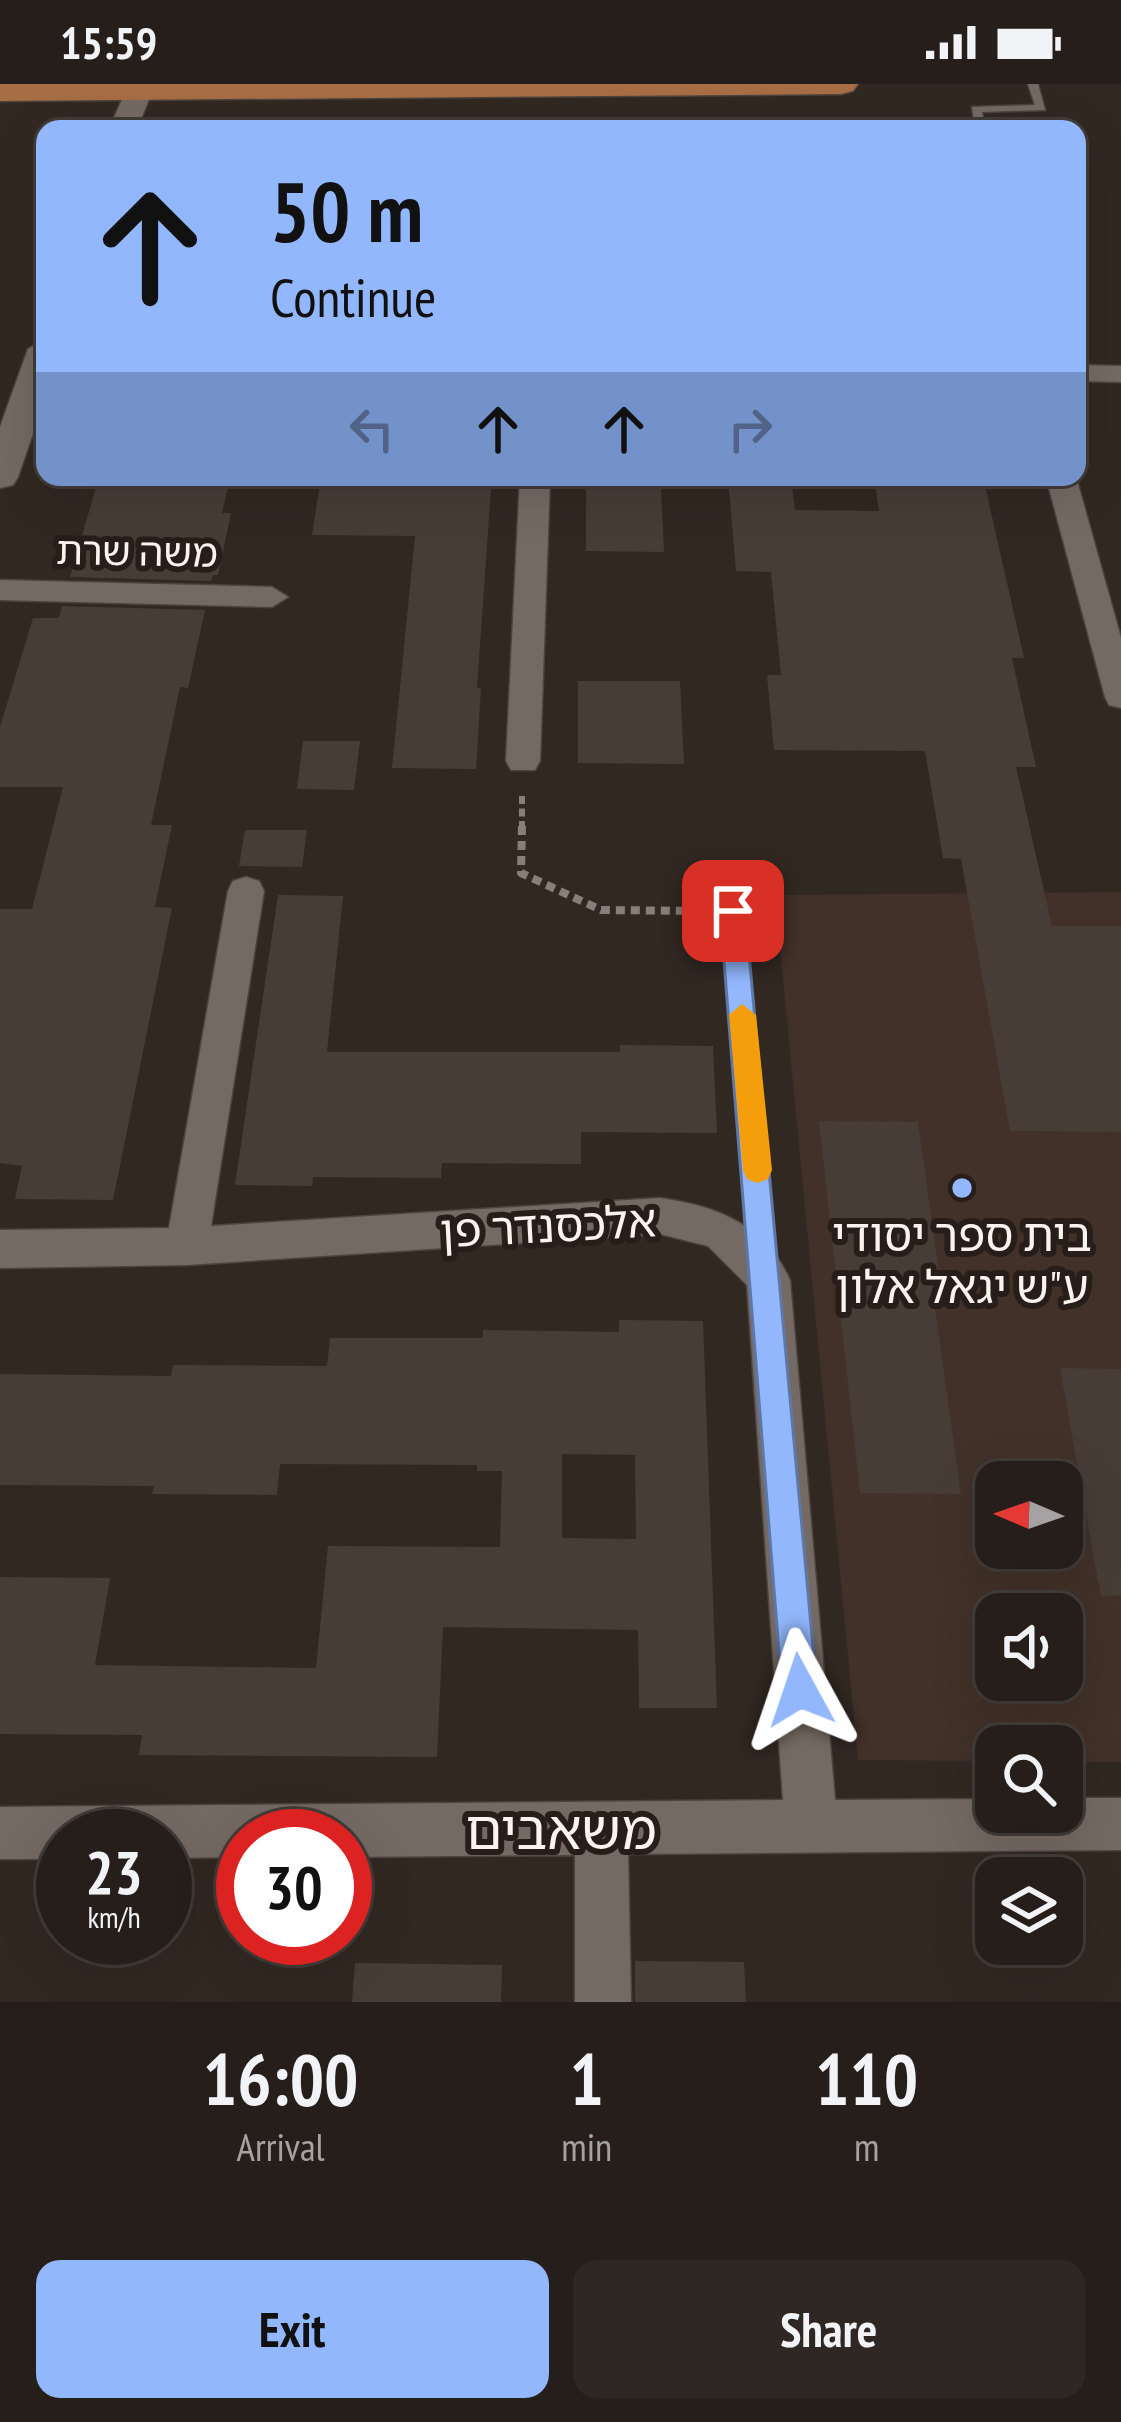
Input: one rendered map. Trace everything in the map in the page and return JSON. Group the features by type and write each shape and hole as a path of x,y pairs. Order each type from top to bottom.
{"main road":[{"path":"0,93 141,87 841,84"},
{"path":"0,93 54,104 83,120"}],"street":[{"path":"127,120 141,87"},
{"path":"1086,374 1121,374"},
{"path":"0,477 36,382"},
{"path":"523,760 535,486"},
{"path":"1063,486 1121,697"},
{"name":"משה שרת","path":"0,590 272,596"},
{"path":"187,1246 246,891"},
{"name":"אלכסנדר פן","path":"0,1249 187,1246 660,1216 705,1222 744,1243 768,1280"},
{"path":"768,1280 811,1827"},
{"name":"משאבים","path":"0,1832 1121,1825"},
{"path":"601,1829 603,2002"}],"lane":[{"path":"978,120 976,110 1041,108 1034,84"},
{"path":"733,911 768,1280"}],"path":[{"path":"523,760 521,873 601,910 733,911"}],"shaded area":[{"name":"בית ספר יסודי ע\"ש יגאל אלון","path":"1121,892 1121,1762 1083,1762 1083,1725 975,1725 975,1761 858,1760 775,895"}],"building":[{"path":"96,486 228,486 222,513 231,513 218,575 211,581 70,577"},
{"path":"320,486 491,489 476,769 392,768 415,536 312,535"},
{"path":"729,486 792,486 795,510 879,511 875,486 985,486 1024,658 1012,658 1036,767 1016,767 1052,926 1121,926 1121,1132 1010,1131 961,859 943,858 925,751 774,750 767,675 781,675 771,572 736,571"},
{"path":"586,489 661,489 664,552 586,551"},
{"path":"62,606 205,610 188,688 180,687 151,825 172,825 155,907 172,908 113,1200 15,1199 22,1166 0,1163 0,909 32,909 63,787 0,787 0,727 33,618 59,618"},
{"path":"578,681 680,681 684,764 578,763"},
{"path":"303,741 360,741 354,790 297,789"},
{"path":"245,830 307,830 302,867 239,866"},
{"path":"278,895 343,896 327,1052 620,1052 620,1045 713,1046 717,1133 581,1132 581,1164 442,1163 441,1178 313,1177 312,1186 235,1185"},
{"path":"819,1121 918,1122 941,1288 932,1287 961,1494 860,1493"},
{"path":"619,1320 703,1321 717,1708 639,1708 638,1630 443,1627 437,1757 139,1755 142,1735 0,1734 0,1577 110,1578 95,1665 316,1668 328,1546 500,1547 502,1471 477,1471 477,1465 280,1464 277,1495 152,1494 154,1486 0,1485 0,1374 171,1376 173,1365 327,1366 330,1338 483,1338 483,1330 619,1332","holes":["562,1454 635,1455 636,1539 562,1538"]},
{"path":"1060,1368 1121,1369 1121,1595 1101,1597 1083,1496 1083,1461 1077,1461"},
{"path":"635,1961 744,1962 746,2002 635,2002"},
{"path":"355,1965 502,1965 501,2002 352,2002"}],"slow traffic":[{"path":"742,1015 757,1170"}],"place":[{"name":"בית ספר יסודי ע\"ש יגאל אלון","path":"962,1188"}],"route":[{"path":"733,911 800,1690"}]}
